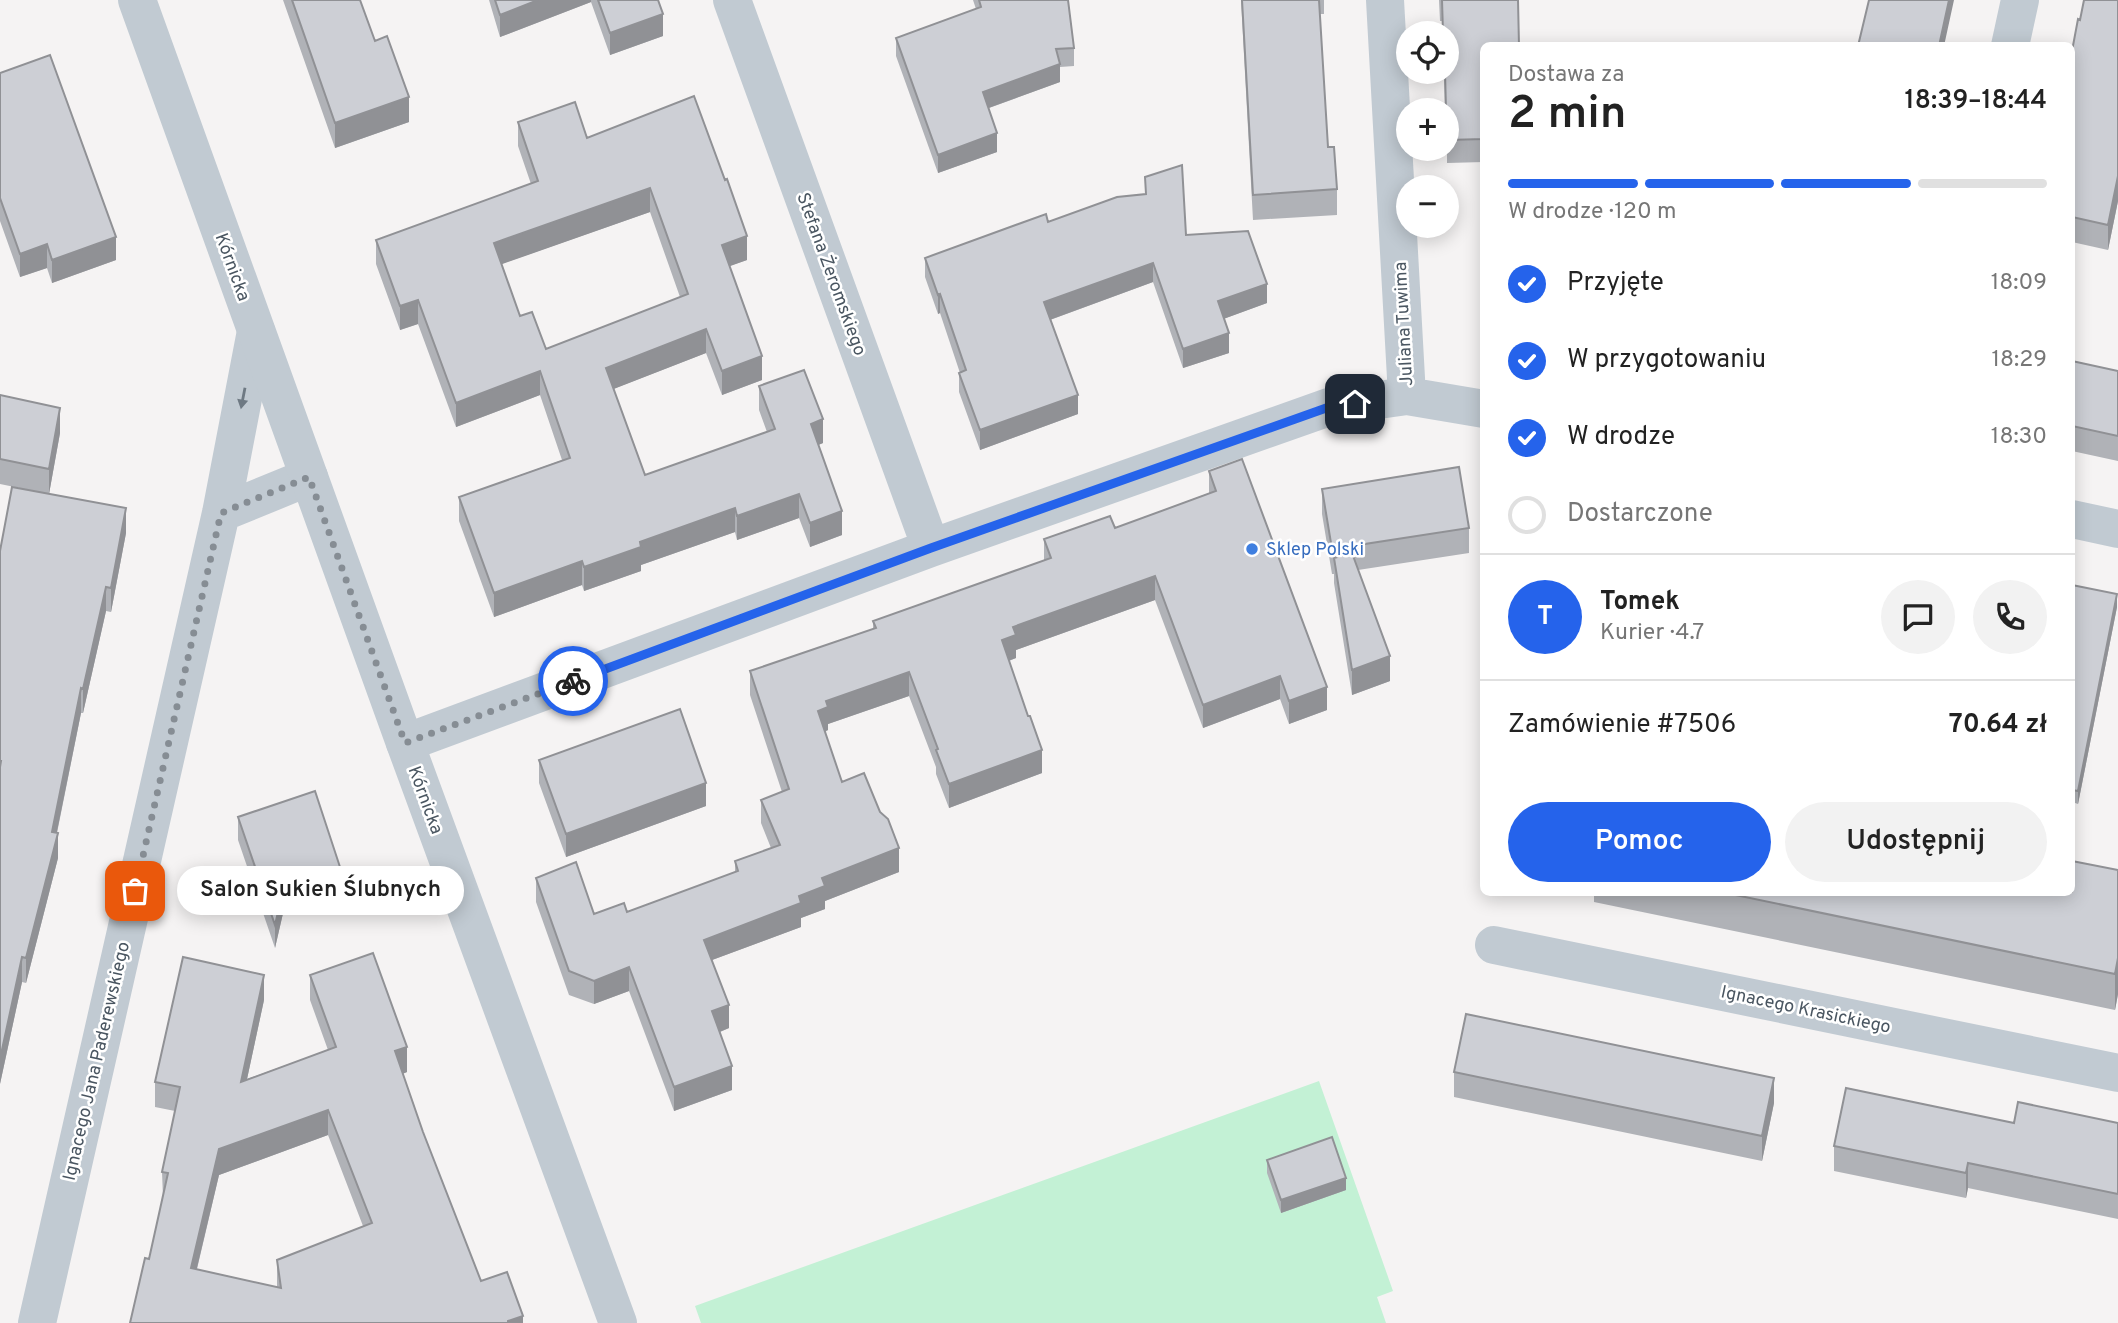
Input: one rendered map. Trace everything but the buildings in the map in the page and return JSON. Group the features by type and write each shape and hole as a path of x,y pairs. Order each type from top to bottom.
{"street":[{"name":"Kórnicka","path":"137,0 618,1323"},
{"name":"Stefana Żeromskiego","path":"732,0 931,548"},
{"name":"Juliana Tuwima","path":"1385,0 1407,396"},
{"path":"2011,42 2020,0"},
{"name":"Ignacego Jana Paderewskiego","path":"37,1323 221,513 256,331"},
{"path":"405,743 931,548 1329,407 1407,396 1480,408"},
{"path":"221,513 309,477"},
{"path":"2075,520 2118,529"},
{"name":"Ignacego Krasickiego","path":"1494,945 2118,1073"}],"green space":[{"path":"1319,1081 1393,1291 1377,1297 1386,1323 701,1323 695,1306"}],"way so far":[{"path":"135,891 221,513 309,477 405,743 573,681"}],"place":[{"name":"Sklep Polski","path":"1252,549"},
{"name":"Salon Sukien Ślubnych","path":"135,891"}],"route":[{"path":"573,681 981,530 1329,407 1355,404"}]}
